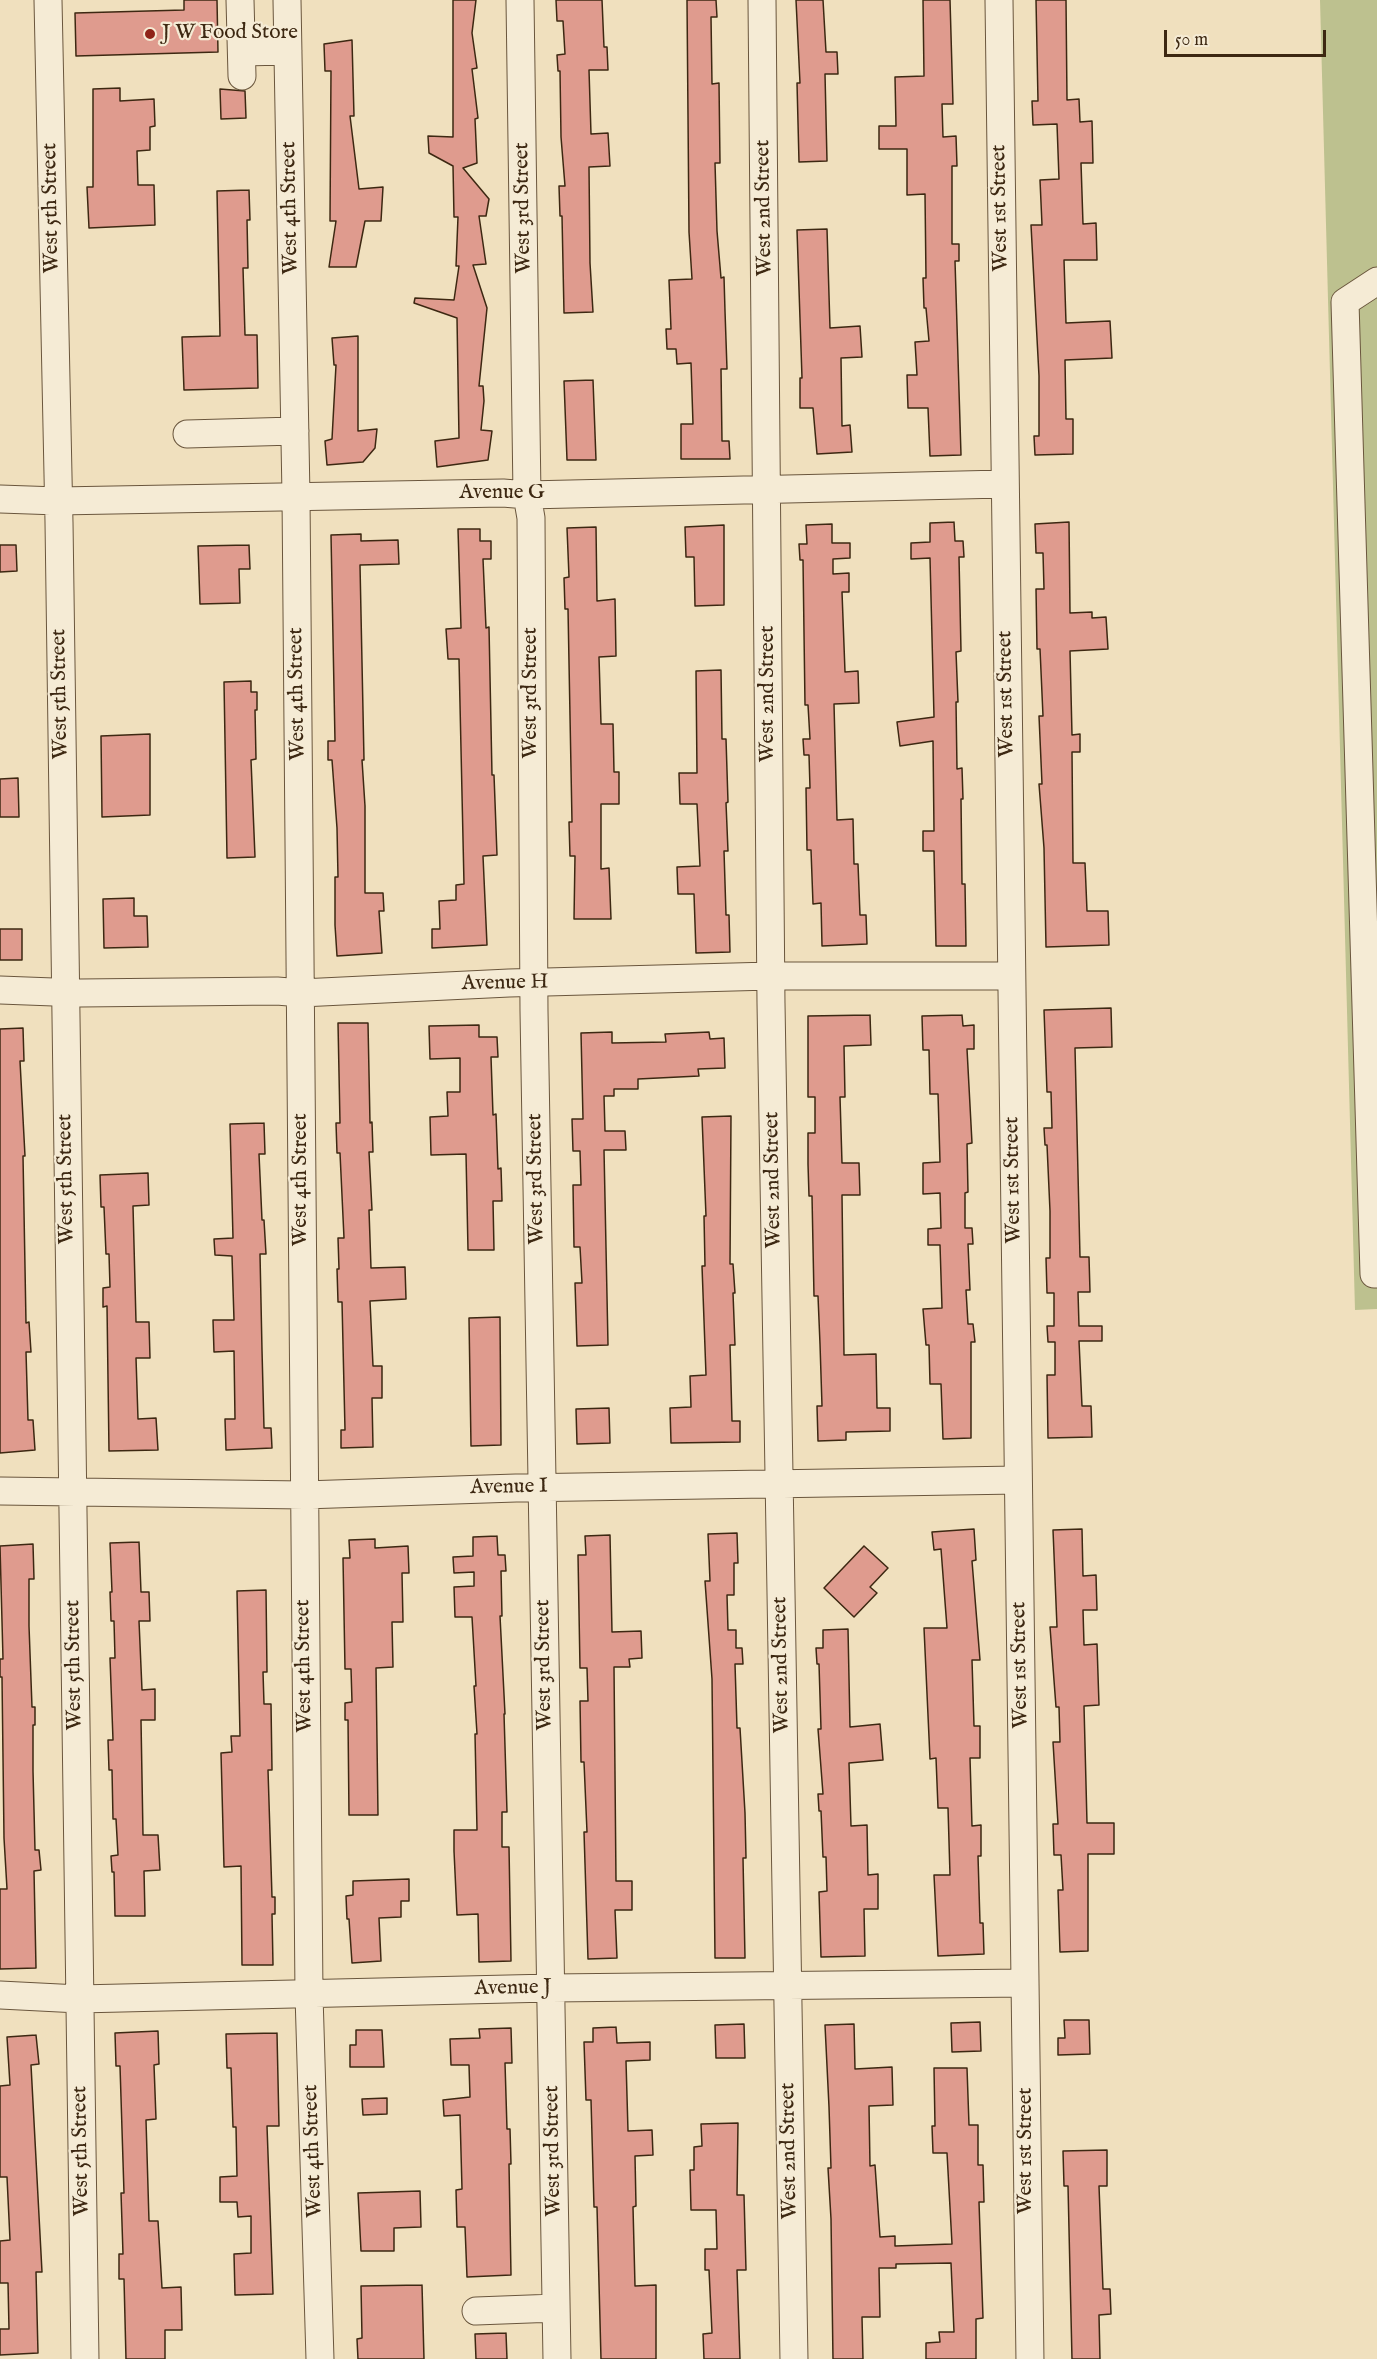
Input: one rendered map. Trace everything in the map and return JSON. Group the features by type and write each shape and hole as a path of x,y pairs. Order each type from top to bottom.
{"street":[{"name":"West 5th Street","path":"48,0 58,501 85,2359"},
{"path":"240,0 242,64 288,51"},
{"name":"West 4th Street","path":"287,0 296,496 309,1995 320,2359"},
{"name":"West 3rd Street","path":"520,0 528,495 531,530 533,984 557,2359"},
{"name":"West 2nd Street","path":"762,0 771,976 794,2359"},
{"name":"West 1st Street","path":"999,0 1010,976 1030,2359"},
{"path":"1377,281 1345,302 1368,780 1374,1274 1377,1274"},
{"path":"187,434 295,431"},
{"name":"Avenue G","path":"0,498 58,501 503,493 528,495 1004,484"},
{"name":"Avenue H","path":"0,990 64,993 276,991 301,993 509,983 771,976 1010,976"},
{"name":"Avenue I","path":"0,1491 304,1495 780,1483 1018,1480"},
{"name":"Avenue J","path":"0,1995 79,1999 551,1988 1025,1983"},
{"path":"476,2311 556,2308"}],"green space":[{"path":"1320,0 1377,0 1377,1309 1355,1310"}],"building":[{"path":"184,0 217,0 218,52 76,56 75,13 184,10"},
{"path":"453,0 476,0 472,33 477,68 472,69 478,118 475,119 477,163 463,168 489,199 486,216 479,216 486,264 473,265 487,308 479,386 483,386 484,401 481,430 492,431 488,460 437,467 435,441 459,438 457,318 414,303 415,298 454,300 459,266 456,266 458,217 454,217 453,166 429,153 428,136 453,137"},
{"path":"556,0 602,0 604,47 607,47 608,70 589,70 591,134 608,133 610,166 589,167 593,312 564,313 562,216 560,216 559,186 565,186 561,137 560,71 558,71 557,55 565,54 563,21 557,21"},
{"path":"687,0 716,0 717,17 711,17 712,84 719,83 720,163 715,163 717,231 721,278 724,277 727,369 721,369 722,441 729,441 730,459 681,459 681,424 693,424 691,363 677,364 676,349 667,349 666,329 671,329 669,280 692,279 689,232"},
{"path":"796,0 823,0 826,52 837,52 838,74 825,74 827,161 799,162 797,83 800,83"},
{"path":"923,0 950,0 953,104 942,104 943,137 956,136 957,166 952,166 952,244 959,244 959,261 955,261 961,455 930,456 928,408 908,408 907,375 917,375 915,342 929,341 926,308 924,308 923,278 926,278 925,194 907,195 907,149 879,149 879,126 896,126 895,77 924,76"},
{"path":"1036,0 1066,0 1067,100 1079,99 1080,122 1092,121 1093,163 1081,163 1083,224 1096,223 1097,260 1064,260 1066,323 1110,321 1112,358 1065,360 1066,419 1073,419 1073,454 1035,455 1034,436 1039,436 1039,376 1031,225 1042,225 1040,180 1059,179 1057,124 1033,125 1032,101 1038,101"},
{"path":"352,40 354,116 350,116 359,189 383,187 381,221 365,221 356,267 329,267 336,221 330,221 331,71 325,71 324,44"},
{"path":"120,88 120,101 154,99 155,126 150,127 150,150 137,151 138,185 154,185 155,225 89,228 87,187 93,187 93,89"},
{"path":"220,89 245,91 246,118 221,119"},
{"path":"249,190 248,268 243,268 245,335 257,335 258,388 184,390 182,337 220,336 217,191"},
{"path":"827,229 830,328 860,326 862,357 841,358 842,426 850,425 852,452 817,454 813,408 800,408 800,378 802,378 797,230"},
{"path":"358,336 358,431 377,429 375,448 363,462 327,465 325,441 332,439 336,365 334,365 332,338"},
{"path":"593,380 596,460 567,460 564,381"},
{"path":"954,522 955,541 963,541 964,557 959,557 961,651 956,652 958,702 956,702 957,769 962,768 962,884 965,884 966,946 936,946 934,851 923,851 923,831 934,831 933,741 900,746 897,722 934,717 930,558 911,559 911,543 930,542 930,523"},
{"path":"1069,522 1070,613 1092,612 1092,618 1106,617 1108,649 1070,651 1072,735 1080,734 1080,752 1072,752 1073,863 1085,863 1087,911 1108,911 1109,945 1046,947 1044,848 1039,784 1042,784 1039,716 1043,716 1040,649 1037,649 1036,589 1044,589 1043,553 1036,553 1035,524"},
{"path":"832,524 832,543 850,543 850,558 833,559 833,574 849,573 849,592 842,592 845,672 858,671 859,703 834,704 837,820 853,819 854,864 858,864 860,915 866,915 867,944 822,946 821,903 813,904 811,850 807,850 806,788 810,788 809,755 804,755 803,739 810,739 808,705 805,705 803,560 800,560 799,544 807,544 806,525"},
{"path":"724,525 724,605 695,606 694,557 686,557 685,527"},
{"path":"596,527 597,601 615,599 616,656 599,657 601,724 613,724 614,772 619,772 619,804 601,804 601,869 609,868 611,919 574,919 575,856 570,856 569,822 572,822 568,609 565,609 564,578 569,577 567,528"},
{"path":"458,529 480,529 480,541 491,541 491,559 483,559 486,628 489,627 492,775 494,775 497,855 483,856 487,945 432,948 432,929 440,929 439,901 456,900 456,885 464,884 459,659 448,659 446,629 461,628"},
{"path":"361,534 361,541 398,540 399,564 360,565 365,893 383,893 384,911 379,911 382,953 337,956 335,877 338,877 337,828 332,760 328,760 328,741 335,741 331,535"},
{"path":"0,545 16,545 17,571 0,572"},
{"path":"249,545 250,569 239,569 240,603 200,604 198,546"},
{"path":"721,670 722,739 726,739 728,802 726,803 728,851 724,851 726,915 729,915 730,952 696,953 694,894 678,894 677,867 700,866 697,804 680,804 679,773 697,773 696,671"},
{"path":"251,681 251,692 257,692 256,759 251,760 255,857 227,858 224,682"},
{"path":"150,734 150,815 102,817 101,736"},
{"path":"18,778 19,817 0,817 0,779"},
{"path":"134,898 134,916 147,916 148,947 104,948 103,899"},
{"path":"0,929 22,929 22,960 0,960"},
{"path":"1111,1008 1112,1047 1075,1048 1080,1257 1089,1257 1090,1292 1078,1292 1079,1326 1102,1326 1102,1341 1079,1341 1082,1406 1091,1406 1092,1437 1048,1438 1047,1375 1055,1375 1055,1342 1048,1342 1047,1326 1054,1326 1054,1293 1047,1293 1046,1258 1050,1258 1050,1211 1044,1128 1052,1128 1051,1092 1047,1092 1044,1010"},
{"path":"870,1015 871,1045 844,1046 845,1097 840,1097 842,1163 859,1163 860,1195 842,1195 844,1355 876,1354 877,1408 890,1408 890,1431 846,1432 846,1440 818,1441 817,1406 822,1406 820,1344 818,1296 814,1296 812,1196 809,1196 808,1164 808,1133 815,1133 815,1097 808,1097 808,1016"},
{"path":"962,1015 963,1026 974,1025 974,1049 967,1049 972,1143 967,1144 968,1192 965,1193 965,1228 972,1228 973,1244 968,1244 970,1290 966,1290 968,1324 973,1324 975,1342 971,1342 971,1438 943,1439 941,1384 930,1384 929,1345 926,1345 923,1309 942,1308 940,1245 928,1245 928,1229 941,1228 940,1193 923,1194 923,1163 940,1162 938,1094 930,1094 929,1050 923,1050 922,1016"},
{"path":"338,1023 368,1023 370,1123 372,1122 373,1152 369,1152 372,1210 369,1210 371,1268 405,1267 406,1299 370,1301 373,1366 382,1366 382,1398 372,1398 373,1447 341,1448 341,1430 345,1430 342,1302 338,1302 337,1269 339,1269 338,1238 344,1238 340,1153 337,1153 336,1123 340,1123"},
{"path":"479,1025 479,1037 497,1037 498,1057 491,1057 493,1115 496,1114 502,1201 493,1201 494,1250 468,1250 466,1154 431,1155 430,1117 448,1116 447,1092 460,1092 460,1058 430,1059 429,1026"},
{"path":"23,1028 24,1061 20,1061 25,1156 23,1156 26,1323 29,1322 31,1352 26,1352 28,1420 33,1420 35,1450 0,1453 0,1029"},
{"path":"612,1032 612,1043 666,1042 665,1034 709,1032 710,1039 724,1038 725,1068 698,1069 699,1076 638,1079 638,1089 614,1089 614,1096 604,1096 605,1131 625,1131 626,1150 604,1150 608,1345 577,1346 575,1283 582,1283 580,1247 574,1247 573,1185 581,1185 580,1151 573,1151 572,1119 583,1119 581,1033"},
{"path":"731,1116 730,1264 733,1264 735,1293 733,1293 735,1345 730,1345 732,1421 740,1421 740,1442 671,1443 670,1408 691,1407 690,1376 706,1375 702,1266 705,1266 704,1216 706,1216 702,1117"},
{"path":"264,1123 265,1154 259,1154 266,1254 260,1254 262,1350 264,1428 271,1428 272,1448 226,1450 225,1419 235,1419 234,1351 214,1352 213,1320 234,1320 232,1256 215,1255 214,1239 233,1238 230,1124"},
{"path":"148,1173 149,1205 133,1206 136,1322 149,1322 150,1358 136,1358 138,1419 156,1418 158,1450 109,1451 107,1306 103,1307 103,1288 110,1287 109,1254 106,1254 100,1175"},
{"path":"500,1317 501,1445 471,1446 469,1318"},
{"path":"609,1408 610,1443 577,1444 576,1409"},
{"path":"974,1529 976,1560 972,1561 980,1660 972,1660 974,1726 980,1726 980,1758 970,1758 972,1826 981,1825 981,1856 978,1856 980,1923 983,1923 984,1954 938,1956 934,1875 950,1875 948,1808 938,1808 936,1758 930,1759 924,1628 947,1628 941,1549 934,1550 932,1532"},
{"path":"1082,1529 1083,1576 1096,1575 1097,1610 1083,1610 1084,1645 1097,1644 1099,1705 1084,1706 1087,1823 1114,1823 1114,1854 1088,1854 1088,1951 1060,1952 1058,1890 1063,1890 1061,1855 1054,1855 1053,1824 1058,1824 1053,1742 1060,1742 1059,1707 1056,1707 1050,1627 1057,1627 1053,1530"},
{"path":"737,1533 738,1563 734,1563 734,1595 727,1595 728,1630 736,1630 736,1648 742,1648 743,1664 735,1664 737,1728 740,1728 745,1813 746,1858 743,1858 745,1958 715,1958 712,1679 705,1581 710,1581 708,1534"},
{"path":"610,1535 612,1632 641,1631 642,1658 629,1659 630,1667 614,1667 616,1881 632,1881 632,1910 615,1910 617,1958 588,1959 584,1832 587,1832 584,1762 581,1762 580,1701 588,1701 587,1668 580,1668 578,1555 586,1555 585,1536"},
{"path":"497,1536 498,1555 505,1555 506,1571 501,1571 502,1616 500,1616 507,1812 502,1812 502,1847 509,1847 511,1961 479,1962 478,1914 457,1915 454,1851 454,1830 477,1830 475,1734 477,1734 474,1686 476,1686 472,1617 455,1617 454,1587 474,1586 474,1572 454,1573 453,1557 473,1556 473,1537"},
{"path":"375,1539 375,1548 408,1546 409,1573 402,1573 403,1622 392,1622 393,1667 376,1668 378,1815 349,1815 348,1720 345,1720 345,1703 352,1702 351,1669 345,1669 343,1558 350,1558 349,1540"},
{"path":"139,1542 141,1592 149,1592 150,1621 139,1621 142,1690 155,1689 155,1720 141,1720 143,1835 158,1835 160,1870 144,1871 145,1916 115,1916 114,1872 112,1872 111,1856 118,1855 116,1819 113,1819 112,1770 109,1770 108,1740 113,1740 110,1658 115,1658 114,1621 111,1621 110,1543"},
{"path":"33,1544 34,1579 29,1579 29,1626 32,1707 35,1707 33,1771 35,1850 39,1850 41,1870 34,1871 36,1968 0,1969 0,1889 7,1889 2,1677 0,1677 0,1659 3,1659 0,1546"},
{"path":"864,1546 888,1568 870,1587 877,1593 854,1617 824,1588"},
{"path":"266,1590 267,1672 263,1672 264,1704 271,1704 272,1770 268,1770 272,1897 275,1897 275,1914 272,1914 273,1965 242,1965 241,1866 224,1867 221,1753 232,1752 231,1736 240,1736 237,1591"},
{"path":"848,1629 850,1727 880,1724 883,1760 849,1763 851,1826 867,1825 868,1875 878,1874 878,1909 864,1909 865,1956 821,1957 819,1892 827,1891 826,1857 823,1857 818,1794 823,1794 818,1729 821,1729 819,1664 817,1664 816,1648 823,1648 823,1630"},
{"path":"409,1879 409,1901 401,1901 401,1917 379,1918 381,1961 352,1963 346,1896 353,1895 353,1881"},
{"path":"1064,2020 1089,2020 1090,2054 1058,2055 1058,2038 1065,2038"},
{"path":"980,2022 981,2051 952,2052 951,2023"},
{"path":"744,2024 745,2058 716,2058 715,2025"},
{"path":"854,2024 855,2069 892,2067 893,2105 869,2106 870,2166 875,2165 880,2237 895,2236 895,2246 952,2244 947,2153 933,2153 934,2068 967,2068 969,2125 978,2125 978,2165 983,2165 984,2202 979,2202 983,2318 976,2319 976,2359 926,2359 926,2343 940,2342 939,2332 954,2332 951,2263 896,2264 896,2268 879,2268 880,2317 862,2317 863,2359 833,2359 828,2168 831,2168 825,2025"},
{"path":"616,2027 617,2043 650,2042 650,2060 626,2061 628,2131 652,2130 653,2155 635,2156 636,2206 633,2207 635,2286 656,2285 656,2359 601,2359 597,2207 594,2207 591,2100 586,2100 584,2042 593,2042 593,2028"},
{"path":"511,2028 512,2063 505,2063 507,2129 510,2129 511,2164 509,2164 511,2275 467,2277 465,2227 457,2227 456,2190 462,2189 460,2115 444,2116 443,2100 470,2097 469,2065 451,2065 450,2039 480,2038 479,2029"},
{"path":"356,2030 382,2030 384,2067 350,2067 350,2045 356,2045"},
{"path":"158,2031 159,2064 154,2065 156,2119 146,2120 149,2221 158,2221 162,2288 181,2287 182,2330 165,2330 165,2359 126,2359 124,2279 119,2279 119,2254 123,2254 121,2193 124,2193 120,2066 116,2066 115,2033"},
{"path":"277,2033 279,2126 267,2126 273,2294 235,2295 234,2254 251,2253 251,2216 238,2217 237,2202 220,2202 220,2177 237,2176 236,2127 233,2127 231,2068 227,2068 226,2034"},
{"path":"36,2035 39,2064 31,2065 42,2272 36,2272 38,2353 0,2355 0,2329 9,2329 8,2283 0,2283 0,2241 10,2240 7,2177 0,2177 0,2086 10,2085 7,2037"},
{"path":"387,2098 387,2114 363,2115 362,2099"},
{"path":"738,2123 737,2195 744,2195 746,2270 737,2270 740,2359 704,2359 703,2334 712,2333 709,2270 705,2270 705,2249 717,2249 716,2210 691,2210 690,2170 694,2170 694,2147 702,2146 701,2124"},
{"path":"1107,2150 1107,2186 1099,2186 1103,2289 1110,2289 1111,2314 1099,2315 1100,2359 1072,2359 1068,2186 1064,2186 1063,2151"},
{"path":"420,2191 421,2227 394,2228 394,2251 361,2251 358,2193"},
{"path":"422,2285 424,2359 358,2359 357,2339 362,2338 361,2286"},
{"path":"506,2333 507,2359 476,2359 475,2334"}],"place":[{"name":"J W Food Store","path":"150,34"}]}
